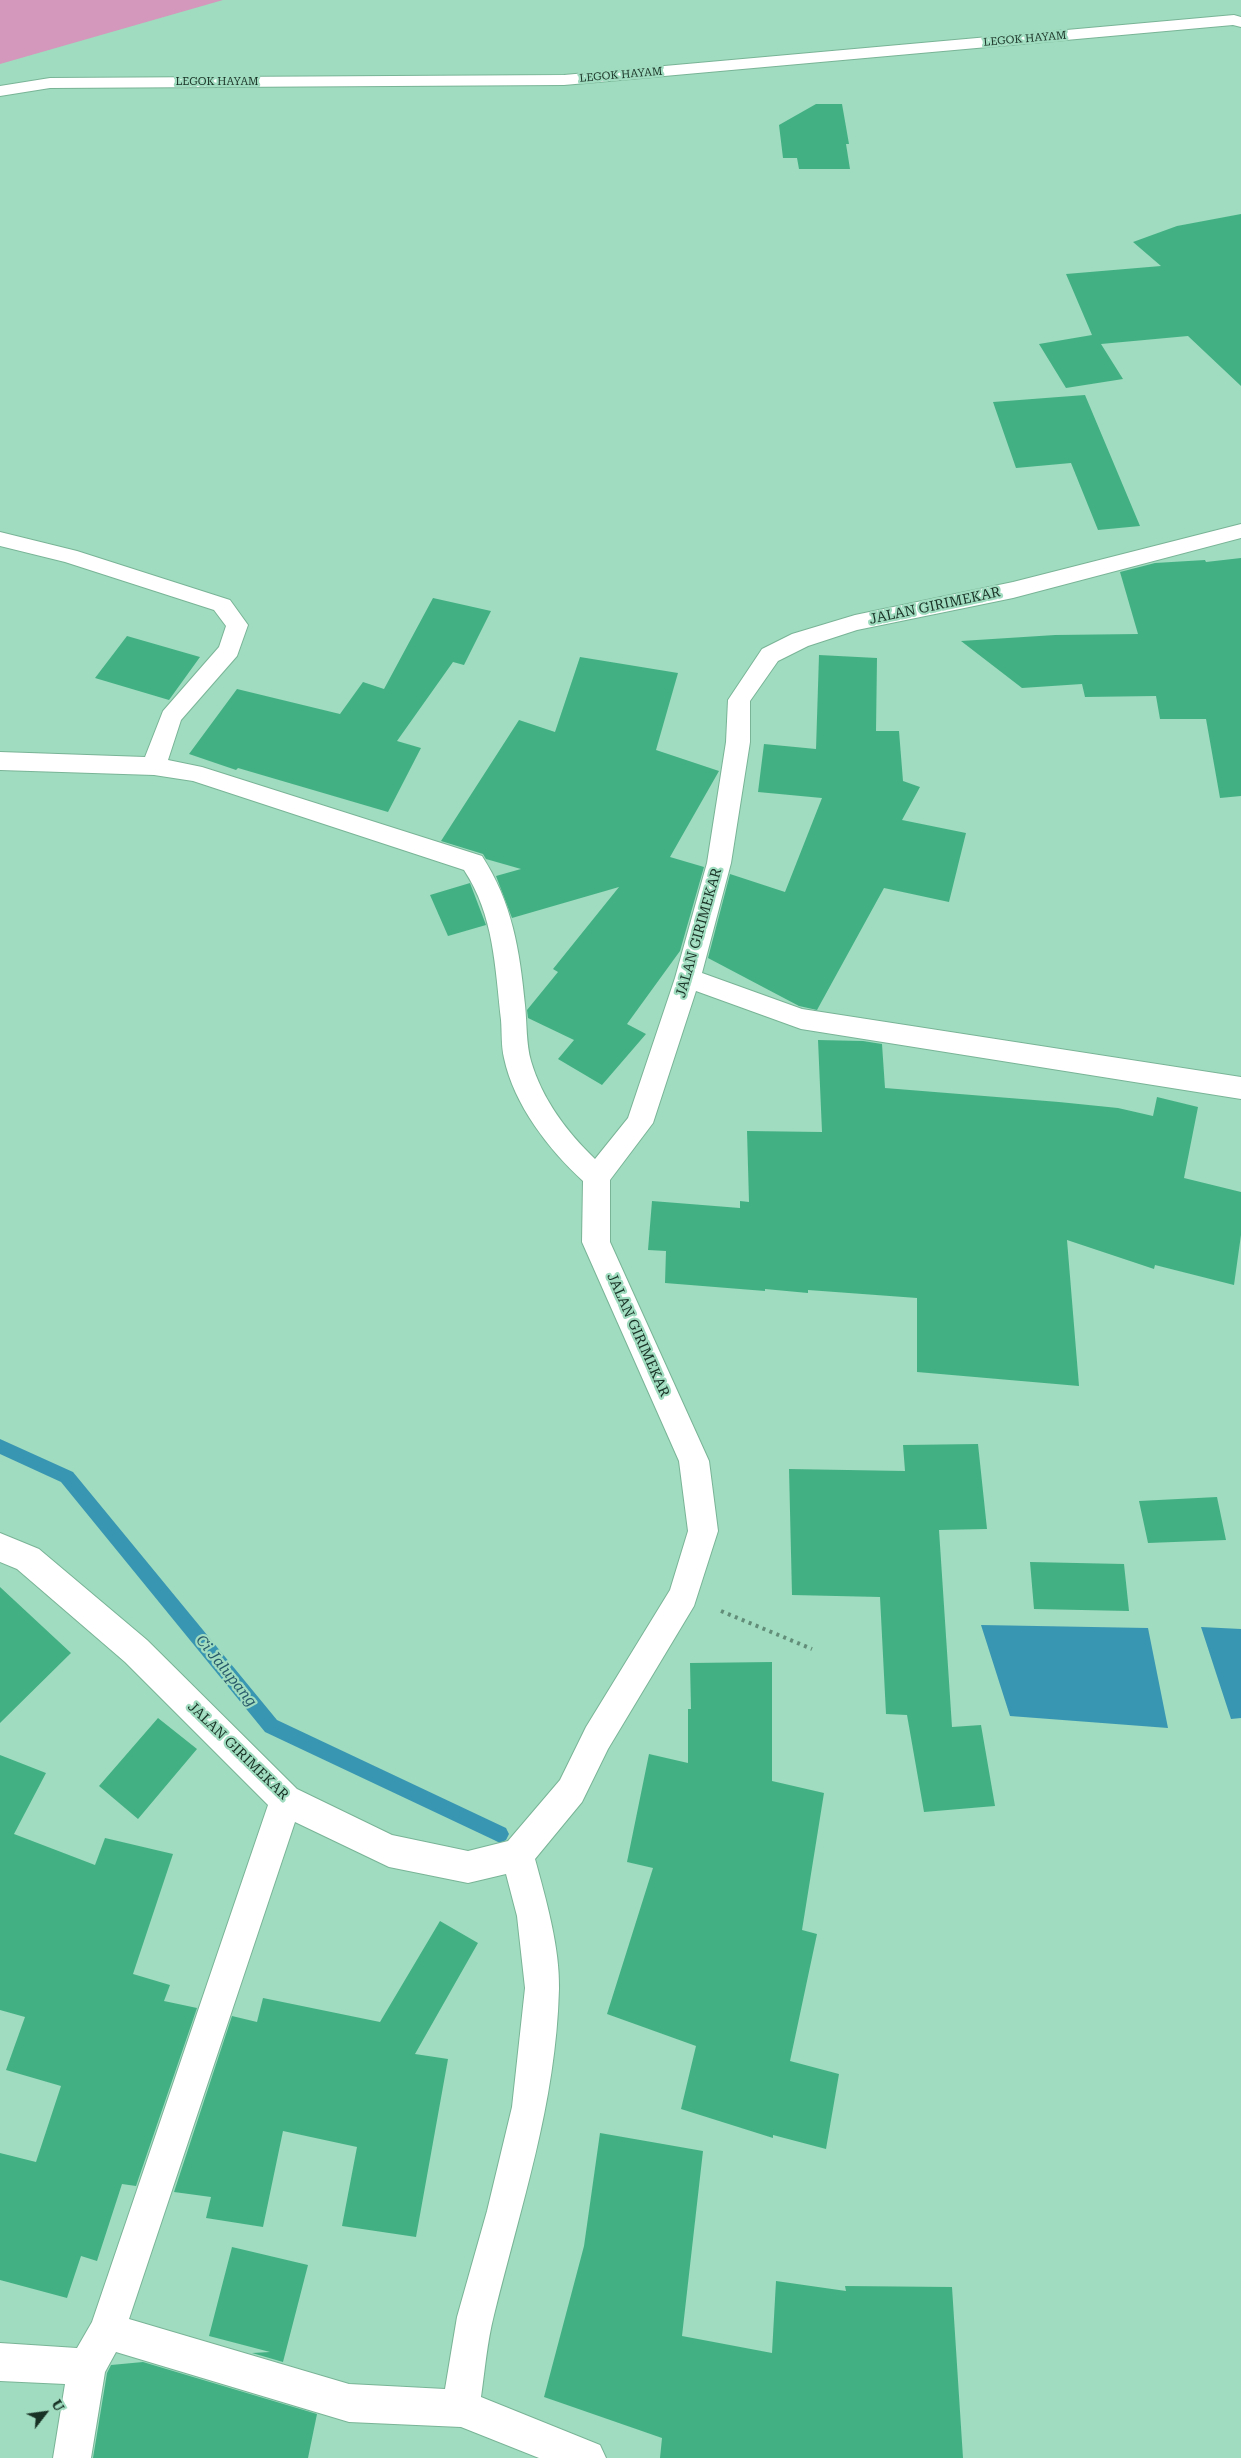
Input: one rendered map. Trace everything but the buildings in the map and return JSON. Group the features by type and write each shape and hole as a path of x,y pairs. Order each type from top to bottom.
{"street":[{"name":"LEGOK HAYAM","path":"0,91 50,83 564,80 1234,20 1241,22"},
{"name":"JALAN GIRIMEKAR","path":"0,1547 28,1559 136,1651 286,1800 389,1851 468,1867 517,1855 571,1791 597,1738 683,1596 703,1531 694,1461 596,1242 597,1177 640,1123 688,978 719,863 738,742 738,700 770,655 800,640 855,623 1013,590 1241,531"},
{"path":"0,539 69,556 222,605 237,625 229,650 172,717 154,766"},
{"path":"0,761 154,766 194,773 473,864 483,877 492,896 502,930 518,1060 548,1124 567,1150 597,1177"},
{"path":"688,978 801,1019 1241,1088"},
{"path":"72,2458 87,2368 107,2331 286,1800"},
{"path":"461,2408 475,2317 505,2211 530,2107 542,1988 534,1916 517,1855"},
{"path":"107,2331 349,2403 461,2408 587,2458"},
{"path":"0,2362 87,2368"}],"path":[{"path":"683,1596 812,1649"}],"shaded area":[{"path":"0,0 223,0 0,64"}],"water":[{"path":"981,1625 1148,1628 1168,1728 1010,1716"},
{"path":"1201,1627 1241,1629 1241,1718 1231,1719"}],"waterway":[{"name":"Ci Jalupang","path":"0,1446 67,1477 271,1726 500,1834"}]}
